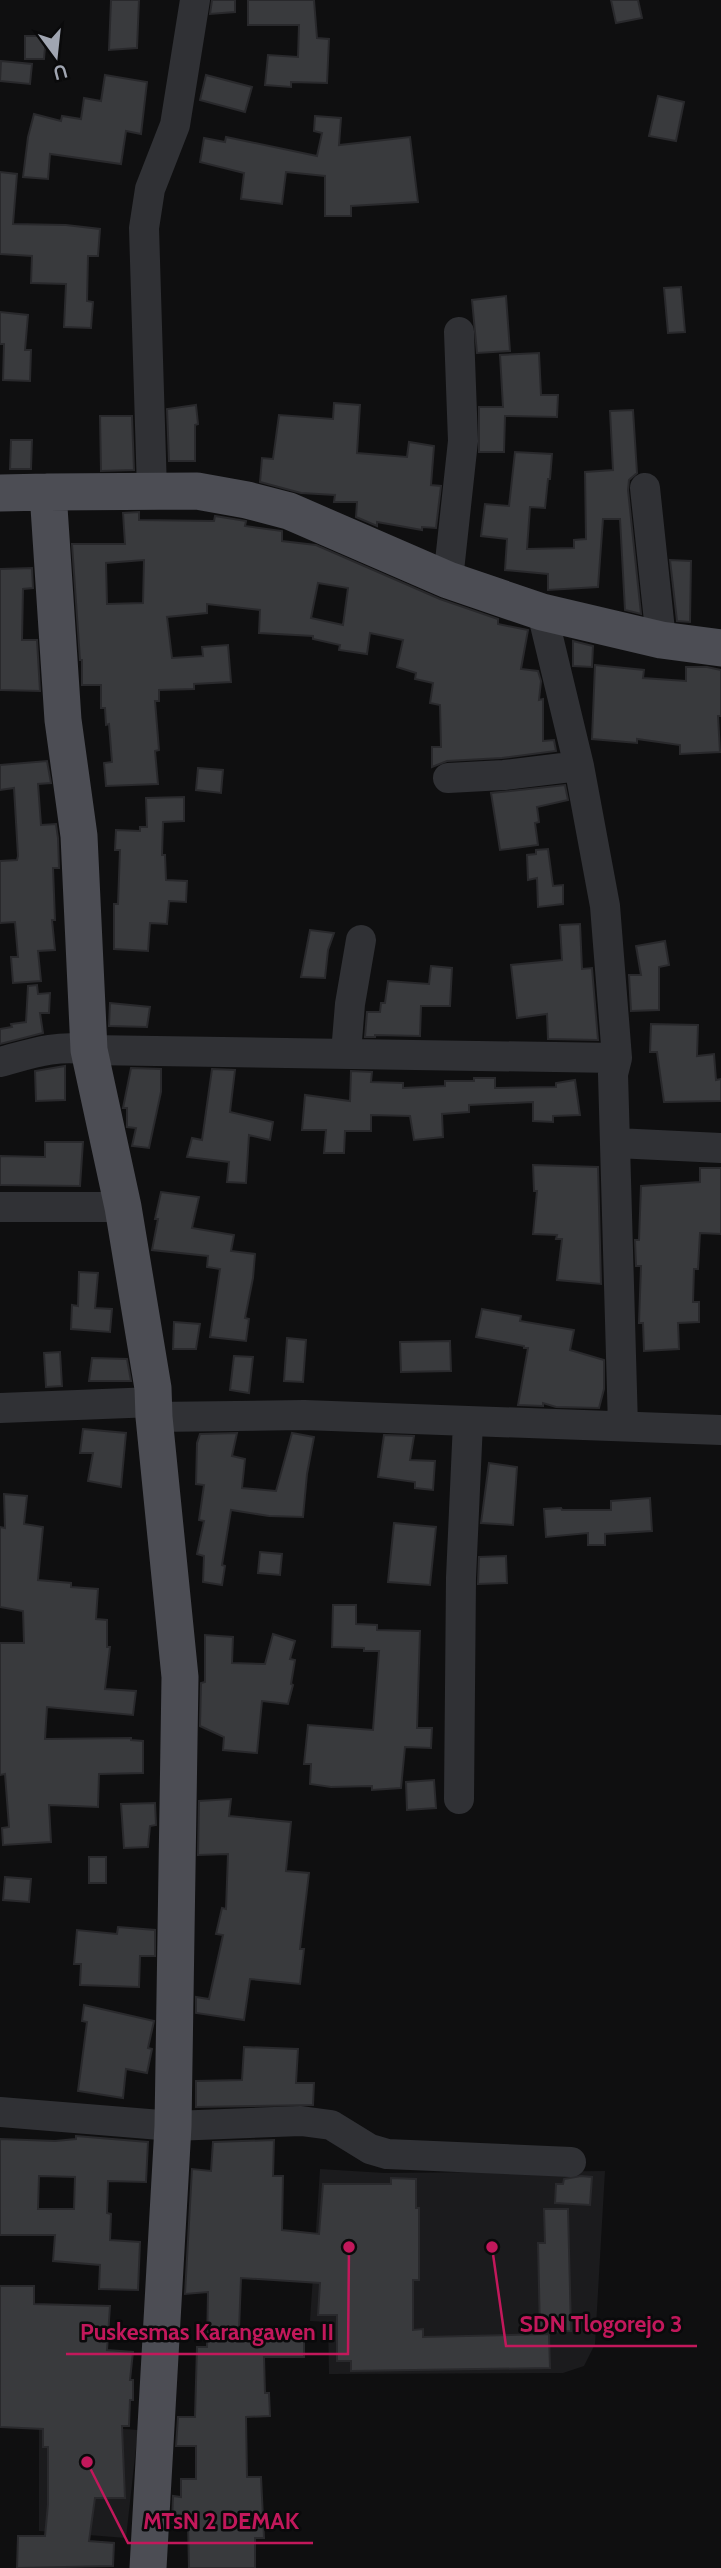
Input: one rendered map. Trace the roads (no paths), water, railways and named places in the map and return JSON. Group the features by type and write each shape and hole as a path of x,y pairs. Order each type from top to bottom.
{"main road":[{"path":"0,493 197,491 247,500 289,511 448,580 542,611 661,640 721,648"},
{"path":"48,492 63,720 79,836 89,1050 123,1207 154,1409 180,1677 173,2126 148,2568"}],"street":[{"path":"152,491 144,228 150,189 175,125 195,0"},
{"path":"448,580 463,441 459,332"},
{"path":"645,488 661,640"},
{"path":"542,611 579,766 605,906 617,1058 613,1074 623,1426"},
{"path":"448,778 504,775 579,766"},
{"path":"346,1052 360,940"},
{"path":"0,1062 56,1047 89,1050 617,1058"},
{"path":"616,1143 721,1148"},
{"path":"0,1208 123,1207"},
{"path":"0,1408 154,1409 721,1430"},
{"path":"459,1799 461,1578 468,1422"},
{"path":"0,2112 173,2126 301,2121 331,2125 370,2149 387,2154 571,2162"}],"place":[{"name":"Puskesmas Karangawen II","path":"349,2247"},
{"name":"SDN Tlogorejo 3","path":"492,2247"},
{"name":"MTsN 2 DEMAK","path":"87,2462"}]}
